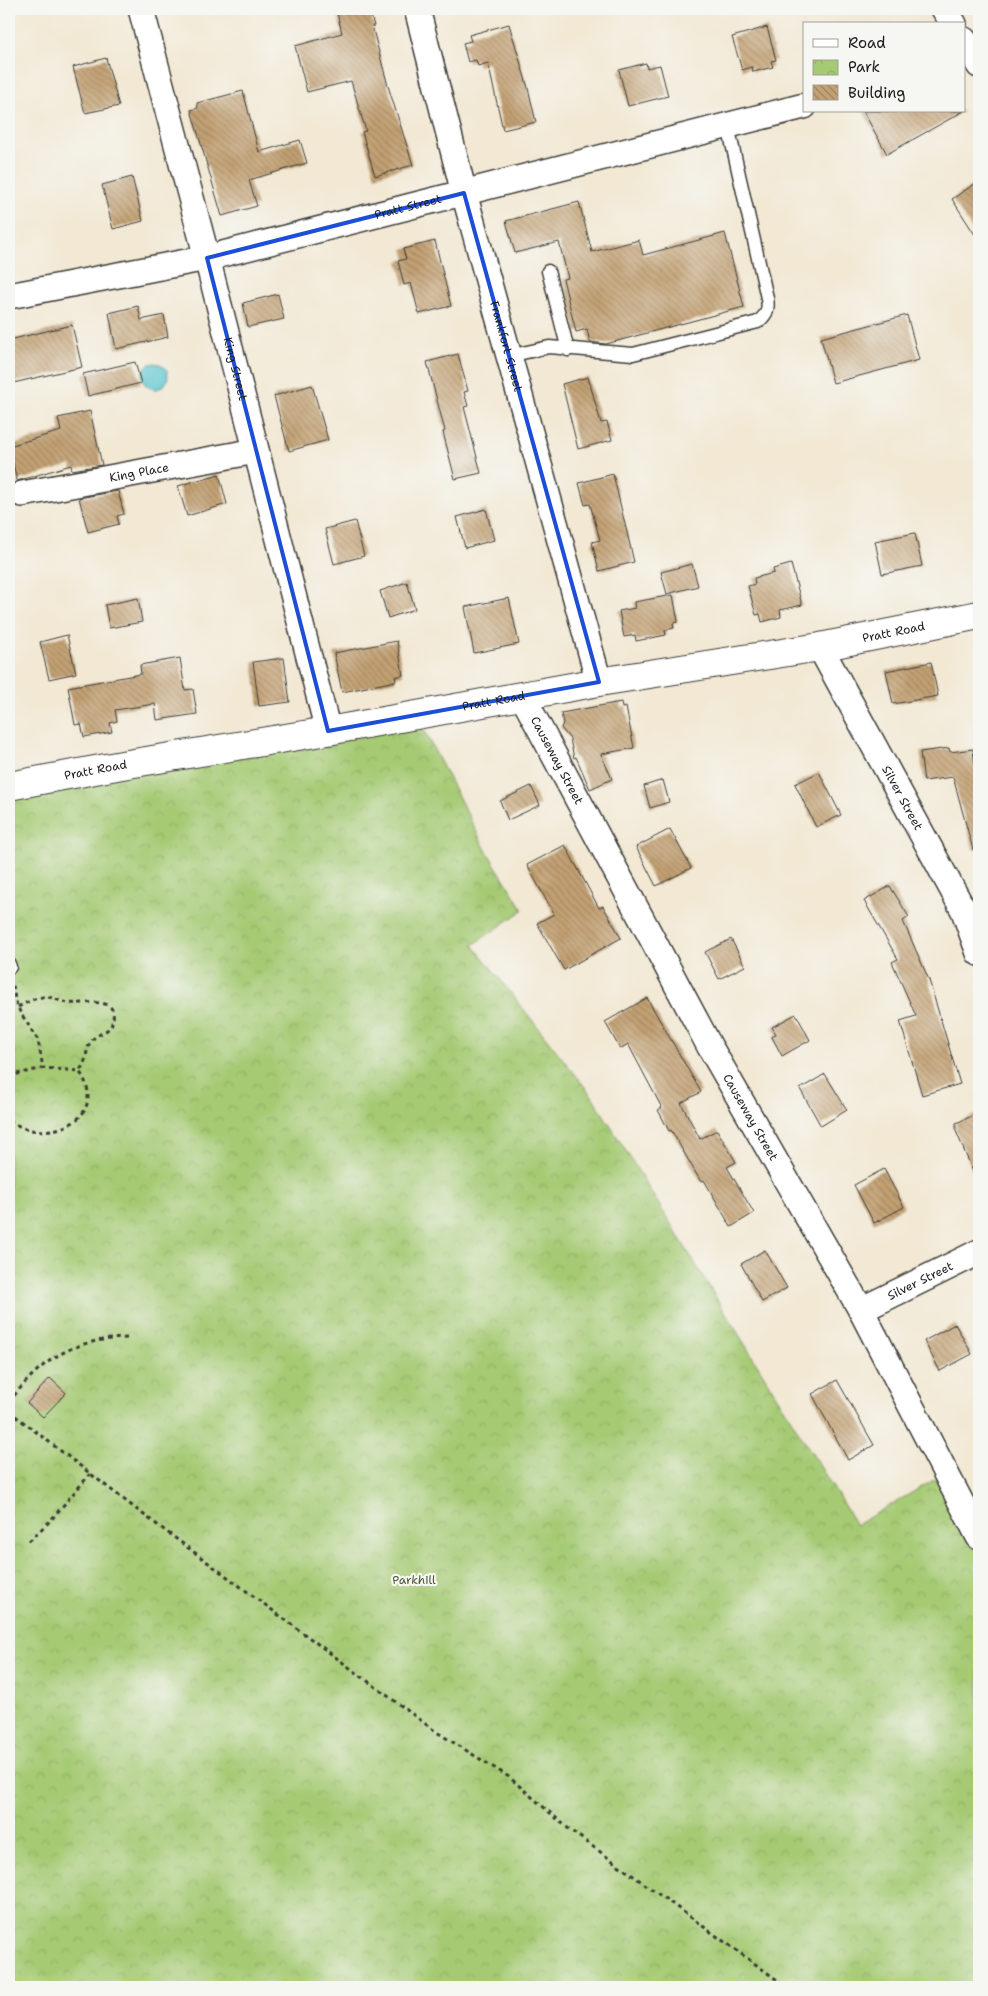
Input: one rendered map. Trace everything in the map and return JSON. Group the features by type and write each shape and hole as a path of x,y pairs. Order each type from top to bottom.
{"street":[{"name":"King Street","path":"141,9 328,731"},
{"name":"Frankfort Street","path":"417,9 464,193 599,682"},
{"path":"944,9 953,22"},
{"path":"966,43 979,65"},
{"name":"Pratt Street","path":"9,296 207,258 803,106"},
{"name":"King Place","path":"22,494 256,451"},
{"name":"Pratt Road","path":"9,786 599,682 820,647 979,616"},
{"name":"Silver Street","path":"820,647 964,911 979,953"},
{"name":"Causeway Street","path":"522,697 710,1047 861,1310 979,1537"},
{"name":"Silver Street","path":"861,1310 979,1252"}],"lane":[{"path":"966,39 979,34"},
{"path":"509,356 549,347 633,354 758,322 765,316 768,309 767,298 728,126"},
{"path":"548,271 568,350"}],"path":[{"path":"9,966 15,1000 38,1040 43,1068"},
{"path":"18,1007 47,996 66,1002 100,1002 107,1004 112,1010 112,1023 109,1028 92,1040 87,1060 79,1071"},
{"path":"9,1002 15,1000"},
{"path":"9,1076 43,1068 79,1071"},
{"path":"9,1121 32,1130 59,1128 73,1123 82,1115 87,1107 87,1087 79,1071"},
{"path":"9,1402 36,1370 54,1356 95,1342 128,1338"},
{"path":"9,1411 90,1474 435,1731 509,1777 570,1830 787,1987"},
{"path":"29,1541 50,1521 90,1474"}],"highlighted area":[{"path":"464,193 599,682 328,731 207,258"}],"green space":[{"name":"Parkhill","path":"416,715 486,850 523,910 473,945 592,1096 856,1525 946,1473 979,1537 979,1987 9,1987 9,786"}],"water":[{"path":"155,363 164,367 168,376 164,385 155,389 146,385 142,376 146,367"}],"building":[{"path":"336,9 369,9 388,86 413,165 375,176 362,132 366,131 351,81 307,92 295,46 342,33"},
{"path":"509,24 536,122 503,130 488,63 478,66 476,60 468,62 463,43 471,41 469,35"},
{"path":"767,27 776,60 771,61 773,67 753,72 752,67 742,70 732,37"},
{"path":"106,58 119,106 85,113 73,67"},
{"path":"646,63 647,68 660,65 668,96 628,106 619,70"},
{"path":"243,91 259,152 300,140 307,163 249,180 257,206 222,216 191,110 198,108 197,103"},
{"path":"864,112 962,112 887,154"},
{"path":"132,177 143,221 113,229 102,185"},
{"path":"979,181 979,241 952,199"},
{"path":"579,202 592,252 639,240 643,255 725,233 744,307 606,344 590,342 587,329 576,332 563,279 568,278 559,242 515,253 506,221"},
{"path":"435,241 451,306 419,314 411,283 404,285 398,261 406,259 403,249"},
{"path":"278,294 284,319 248,327 243,303"},
{"path":"138,306 141,320 164,315 168,337 116,349 109,313"},
{"path":"907,315 919,360 833,383 821,338"},
{"path":"72,325 82,367 9,384 9,340"},
{"path":"458,354 468,391 464,392 468,406 464,407 481,473 455,479 427,362"},
{"path":"135,362 141,383 88,396 83,374"},
{"path":"588,377 601,423 607,422 612,440 578,449 562,384"},
{"path":"312,385 328,440 289,451 274,396"},
{"path":"90,411 102,465 72,470 71,465 17,481 9,446 61,431 58,418"},
{"path":"219,474 227,504 187,516 178,486"},
{"path":"613,474 634,562 599,571 592,542 600,540 590,504 585,505 579,483"},
{"path":"118,491 124,514 117,516 119,524 88,532 79,498"},
{"path":"486,509 494,540 465,548 457,517"},
{"path":"355,521 364,556 334,564 325,529"},
{"path":"915,533 922,566 882,574 875,541"},
{"path":"692,564 698,586 667,594 661,572"},
{"path":"791,564 802,605 780,610 781,617 762,622 760,614 756,615 748,586 755,584 754,578 774,573 773,569"},
{"path":"407,582 415,609 388,618 380,591"},
{"path":"673,595 678,622 673,623 674,628 665,630 666,635 636,641 635,635 624,637 619,611 635,608 634,602"},
{"path":"138,598 142,622 109,628 105,605"},
{"path":"509,598 519,644 474,653 465,607"},
{"path":"67,635 76,673 49,679 40,642"},
{"path":"397,641 403,675 395,677 396,681 342,692 334,653"},
{"path":"180,658 185,690 193,689 197,714 157,720 155,704 115,710 117,721 110,723 112,732 84,737 81,724 75,725 68,687 141,674 140,665"},
{"path":"284,658 290,702 259,706 253,662"},
{"path":"931,662 938,696 893,704 886,671"},
{"path":"621,702 622,708 626,707 634,748 601,754 612,779 590,789 576,757 574,758 570,739 561,728 563,723 561,713"},
{"path":"949,748 950,752 973,749 979,802 979,850 973,850 953,777 924,781 920,752"},
{"path":"819,772 841,815 816,827 795,784"},
{"path":"663,780 669,802 650,808 644,786"},
{"path":"531,786 540,805 508,820 500,801"},
{"path":"670,829 691,868 656,886 636,847"},
{"path":"565,845 599,908 603,906 621,938 564,970 537,923 554,914 527,865"},
{"path":"890,886 909,917 903,921 929,980 960,1084 922,1095 900,1021 916,1016 892,962 898,959 864,901"},
{"path":"731,939 745,966 719,979 705,952"},
{"path":"647,998 701,1092 681,1103 700,1139 717,1130 736,1162 727,1167 754,1213 731,1227 704,1180 701,1182 671,1130 669,1131 658,1110 662,1108 628,1044 620,1049 605,1022"},
{"path":"796,1014 810,1040 782,1056 772,1037 776,1034 772,1027"},
{"path":"825,1074 847,1110 821,1126 800,1089"},
{"path":"979,1113 979,1186 956,1131 956,1123"},
{"path":"884,1169 904,1207 874,1223 854,1185"},
{"path":"765,1250 787,1288 762,1302 741,1264"},
{"path":"955,1324 972,1354 940,1371 924,1341"},
{"path":"50,1378 66,1393 43,1417 27,1403"},
{"path":"837,1380 874,1445 848,1460 812,1394"}]}
